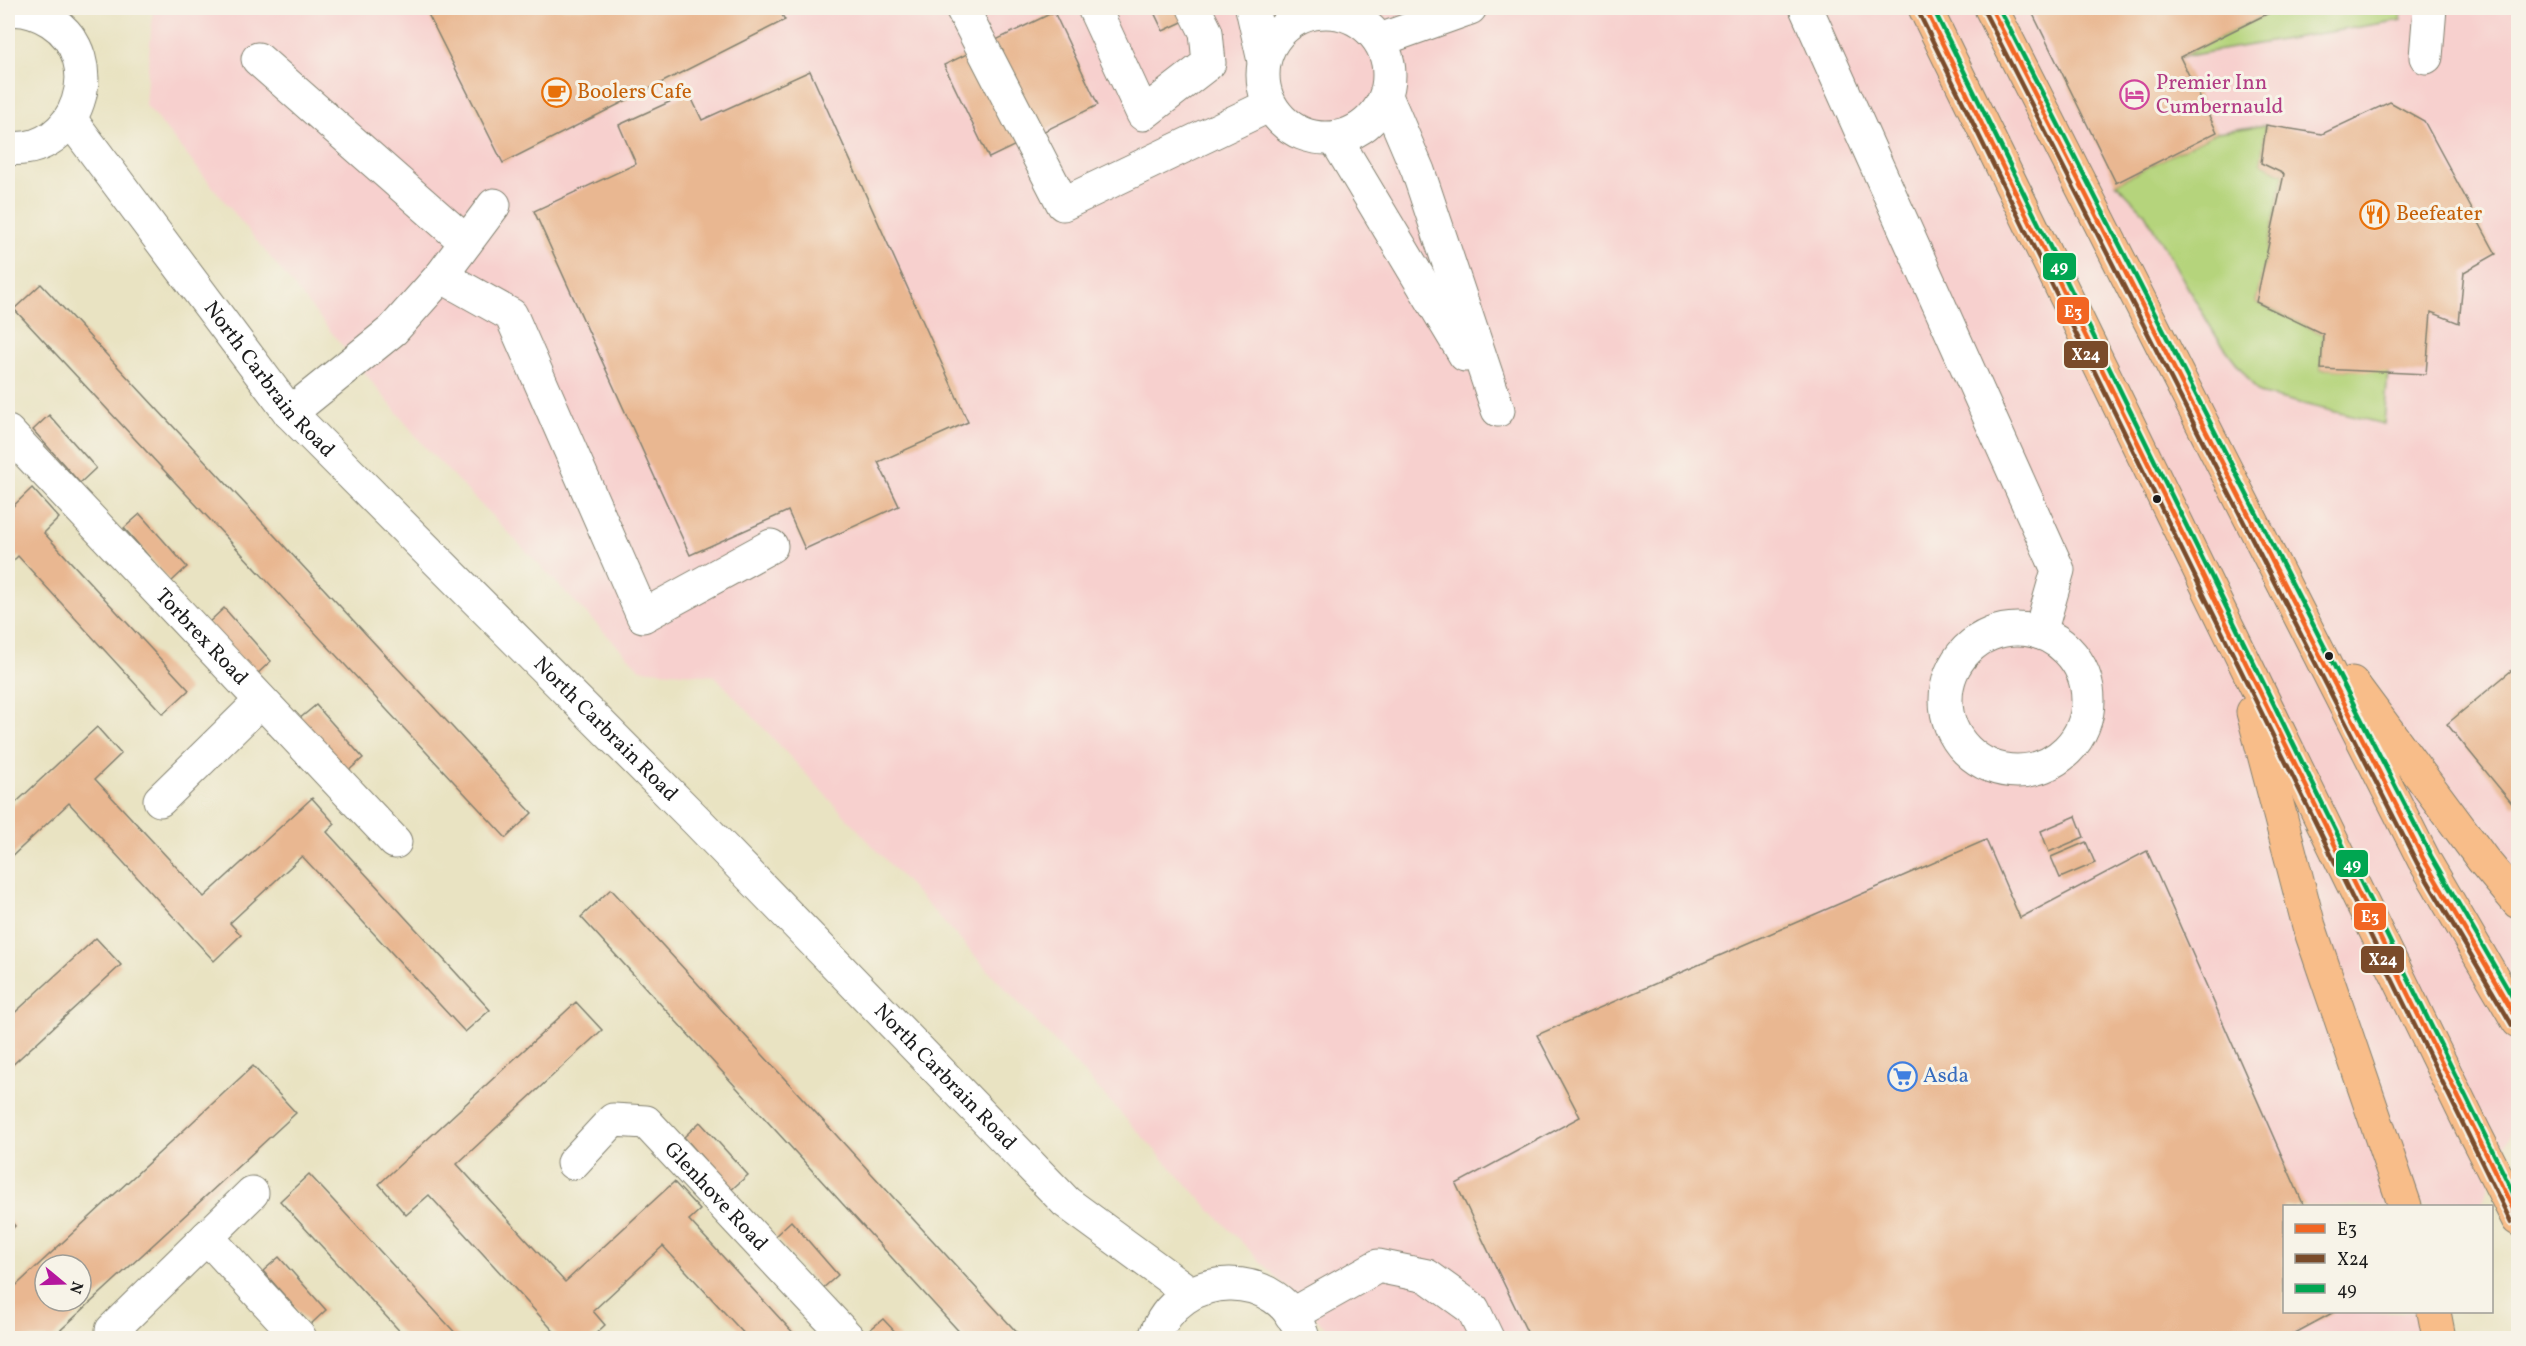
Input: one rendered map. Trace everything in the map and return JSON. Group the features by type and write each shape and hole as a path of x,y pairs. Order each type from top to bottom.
{"main road":[{"path":"1925,8 2518,1219"},
{"path":"1991,8 2424,860 2518,1020"},
{"path":"2294,604 2483,860 2518,902"},
{"path":"2234,641 2309,926 2405,1205"},
{"path":"2434,1313 2439,1338"}],"street":[{"path":"962,8 1063,204 1270,105"},
{"path":"1094,8 1143,114 1209,63 1206,32 1194,8"},
{"path":"1252,8 1264,61 1264,84 1270,105 1282,120 1297,132 1315,137 1335,138 1352,133 1367,124 1378,111 1386,96 1390,77 1388,58 1380,40 1366,25 1349,15 1328,9 1307,14 1287,24 1273,41 1264,61"},
{"path":"1806,8 2058,570 2040,633"},
{"path":"2427,57 2430,8"},
{"path":"1380,40 1459,9"},
{"path":"8,10 44,11 72,41 80,60 82,80 79,101 70,119 56,135 37,145 16,149 8,148"},
{"path":"258,59 466,242"},
{"path":"1335,138 1498,410 1418,171 1386,96"},
{"name":"North Carbrain Road","path":"70,119 290,413 696,820 1066,1202 1190,1293"},
{"path":"290,413 393,330 441,276 494,205"},
{"path":"441,276 511,315 643,616 771,546"},
{"name":"Torbrex Road","path":"8,432 260,702 395,842"},
{"path":"2017,628 2040,633 2061,644 2076,660 2085,681 2087,704 2083,726 2071,746 2054,760 2032,770 2008,771 1984,764 1966,750 1952,730 1946,708 1947,683 1957,662 1973,644 1994,632 2017,628"},
{"path":"160,800 260,702"},
{"name":"Glenhove Road","path":"573,1162 613,1119 646,1122 848,1338"},
{"path":"112,1330 252,1193"},
{"path":"207,1237 300,1338"},
{"path":"1155,1338 1158,1327 1172,1307 1190,1293 1212,1285 1234,1283 1256,1288 1276,1299 1297,1327 1378,1266 1427,1276 1473,1309 1487,1338"}],"shaded area":[{"path":"153,8 2518,8 2518,1113 2481,1205 2283,1205 2283,1313 2438,1313 2427,1338 1335,1338 1218,1218 715,676 640,669 425,447 145,104"}],"green space":[{"path":"2279,8 2400,8 2401,20 2180,57"},
{"path":"2266,125 2261,163 2284,174 2256,302 2323,334 2321,369 2388,371 2384,424 2259,393 2216,336 2144,212 2116,183 2217,132"}],"building":[{"name":"Boolers Cafe","path":"425,8 778,8 785,20 503,163"},
{"path":"1152,8 1212,8 1163,31"},
{"name":"Premier Inn Cumbernauld","path":"2030,8 2279,8 2180,57 2217,132 2116,183"},
{"path":"1054,12 1098,105 989,158 944,65"},
{"path":"810,71 968,422 878,462 899,506 805,549 788,511 690,555 534,211 636,164 619,125 689,93 702,120"},
{"name":"Beefeater","path":"2390,102 2424,121 2496,254 2464,272 2459,323 2431,312 2426,374 2321,369 2323,334 2256,302 2284,174 2261,163 2266,125 2322,134"},
{"path":"41,284 532,813 506,838 14,309"},
{"path":"49,415 96,468 80,483 33,430"},
{"path":"32,488 59,518 44,533 189,690 163,714 18,556 8,566 8,511"},
{"path":"140,514 187,567 171,582 124,528"},
{"path":"224,608 271,661 255,676 208,623"},
{"path":"2518,665 2518,802 2514,806 2447,724"},
{"path":"316,705 363,758 347,772 299,719"},
{"path":"97,727 121,754 95,779 204,897 312,798 335,824 327,832 490,1010 465,1032 302,856 230,923 241,935 214,961 69,803 8,860 8,810"},
{"path":"2076,816 2084,837 2049,852 2041,831"},
{"name":"Asda","path":"1986,840 2020,918 2147,851 2304,1205 2283,1205 2283,1313 2332,1313 2286,1338 1530,1338 1456,1184 1580,1117 1537,1035"},
{"path":"2086,842 2095,863 2060,878 2051,857"},
{"path":"611,889 1022,1338 965,1338 581,917"},
{"path":"96,938 121,965 8,1069 8,1019"},
{"path":"576,1002 602,1030 457,1164 565,1282 674,1182 700,1210 689,1220 798,1338 748,1338 663,1246 593,1311 605,1325 591,1338 560,1338 429,1195 406,1215 379,1184"},
{"path":"253,1066 296,1113 93,1300 93,1253 51,1253"},
{"path":"700,1122 748,1175 731,1190 684,1137"},
{"path":"309,1174 460,1338 406,1338 280,1201"},
{"path":"8,1218 15,1226 8,1233"},
{"path":"791,1221 838,1275 822,1289 775,1236"},
{"path":"279,1257 326,1310 310,1325 263,1271"},
{"path":"33,1270 33,1313 79,1313 52,1338 8,1338 8,1293"},
{"path":"883,1319 901,1338 871,1338 866,1333"}],"transit line":[{"name":"E3","path":"1925,8 2518,1219"},
{"name":"49","path":"1933,8 2518,1203"},
{"name":"E3","path":"1991,8 2424,860 2518,1021"},
{"name":"49","path":"1999,8 2431,856 2518,1007"},
{"name":"X24","path":"1918,11 2511,1222"},
{"name":"X24","path":"1984,11 2417,863 2512,1025"}],"place":[{"name":"Boolers Cafe","path":"556,92"},
{"name":"Premier Inn Cumbernauld","path":"2135,95"},
{"name":"Beefeater","path":"2375,214"},
{"name":"Asda","path":"1902,1076"}]}
